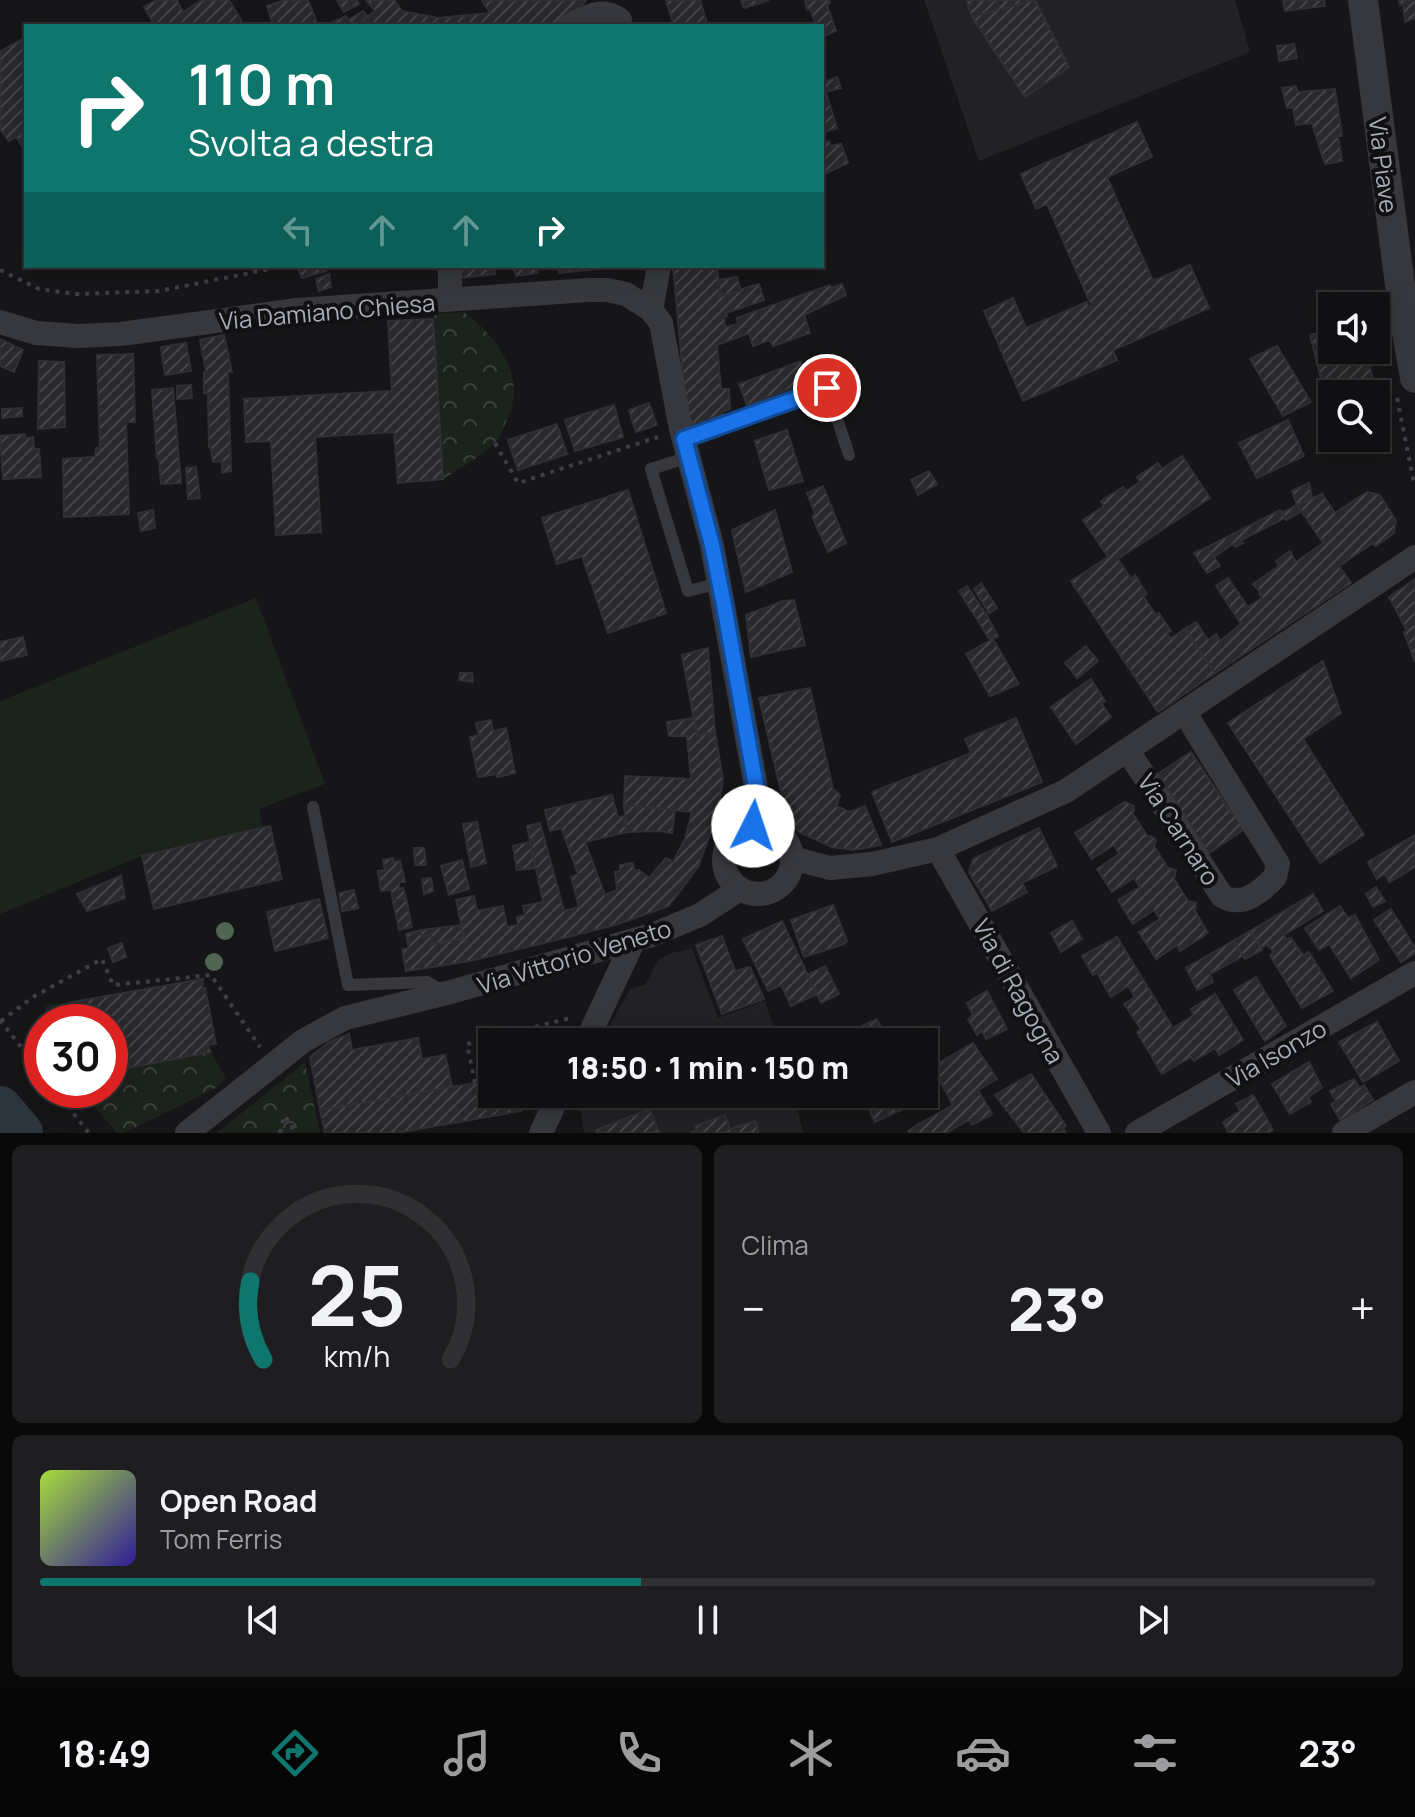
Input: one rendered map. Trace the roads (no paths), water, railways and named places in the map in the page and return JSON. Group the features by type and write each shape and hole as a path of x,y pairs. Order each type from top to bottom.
{"street":[{"name":"Via Piave","path":"1363,0 1404,316 1415,378"},
{"path":"573,24 598,13 619,15"},
{"path":"450,268 450,299"},
{"path":"659,268 651,310 661,323 665,338 684,442 720,583 757,792 753,826"},
{"name":"Via Damiano Chiesa","path":"0,322 36,333 78,336 121,334 297,310 607,290 626,294 651,310"},
{"name":"Via Carnaro","path":"792,858 830,868 872,864 938,849 1066,791 1415,557"},
{"name":"Via Carnaro","path":"1128,751 1222,896 1234,901 1245,900 1275,877 1278,864 1185,713"},
{"path":"753,826 767,827 779,833 788,844 792,858 791,870 785,881 776,890 763,894 751,894 740,889 724,867 730,840 740,831 753,826"},
{"name":"Via di Ragogna","path":"938,849 1099,1133"},
{"name":"Via Vittorio Veneto","path":"187,1133 303,1041 345,1018 633,942 700,915 740,889"},
{"path":"593,1028 633,942"},
{"name":"Via Isonzo","path":"1137,1133 1415,973"},
{"path":"1344,1133 1415,1092"},
{"path":"541,1133 553,1108"}],"lane":[{"path":"720,583 688,591 651,469 684,442 827,388 849,455"},
{"name":"Via Vittorio Veneto","path":"313,807 348,985 427,982 447,993"}],"waterway":[{"path":"0,1108 21,1133"}]}
